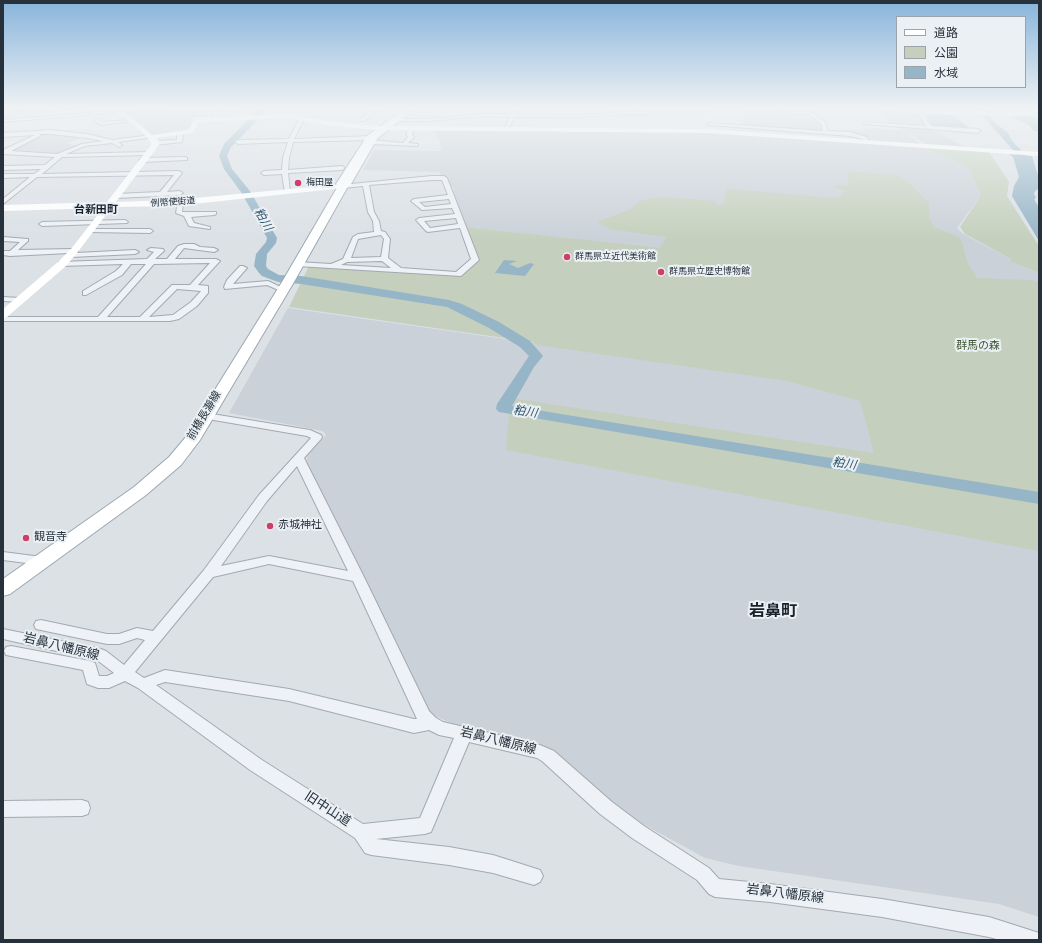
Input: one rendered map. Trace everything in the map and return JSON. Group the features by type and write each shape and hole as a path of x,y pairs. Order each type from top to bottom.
{"main road":[{"name":"前橋長瀞線","path":"3,589 123,504 160,475 184,450 288,283 297,264 343,186 346,184 363,152"}],"street":[{"path":"3,202 60,156 69,152"},
{"path":"3,315 73,253 147,152"},
{"path":"287,192 285,171 288,152"},
{"path":"1005,152 1038,154"},
{"path":"3,153 185,159"},
{"path":"80,174 99,155"},
{"path":"3,168 46,167"},
{"path":"264,173 342,168"},
{"path":"3,176 179,173 162,194"},
{"path":"297,264 458,274 475,260 444,178 441,177 343,186"},
{"path":"366,184 371,212 376,221 378,233"},
{"name":"例幣使街道","path":"3,208 180,203 343,186"},
{"path":"116,196 180,193"},
{"path":"450,197 414,201 424,209 454,206"},
{"path":"180,203 179,213 187,215 214,213"},
{"path":"187,215 191,225 208,228"},
{"path":"458,216 419,220 428,230 462,226"},
{"path":"93,227 125,222"},
{"path":"42,224 150,231"},
{"path":"346,260 355,238 358,236 378,233 383,234 387,239 384,259"},
{"path":"3,239 26,240 13,253 3,259"},
{"path":"169,262 180,248 184,246 194,246 198,249 214,250"},
{"path":"99,320 160,251 151,250"},
{"path":"3,253 135,252"},
{"path":"331,266 346,260 384,259 398,269 397,270"},
{"path":"62,264 216,261 192,287"},
{"path":"86,293 119,273 129,262"},
{"path":"243,268 228,287 268,283 288,283"},
{"path":"3,319 99,320 170,319 176,317 194,304 206,289 175,287 142,319"},
{"path":"3,299 20,300"},
{"path":"11,651 85,665 90,667 92,680 98,682 109,682 125,674 209,573 263,498 317,437 315,435 206,416"},
{"path":"298,457 358,577 423,715 431,723"},
{"path":"3,556 42,561"},
{"path":"209,573 269,560 358,577"},
{"path":"41,625 107,640 119,639 137,633 156,637"},
{"name":"岩鼻八幡原線","path":"3,634 101,656 125,674 143,684 165,676 289,695 414,726 431,723 439,728 540,752 548,756 606,808 638,832 703,874 715,888 770,893 882,908 989,927 1032,940"},
{"name":"旧中山道","path":"143,684 256,765 361,832 371,847 449,856 493,864 534,876"},
{"path":"361,832 425,826 464,734"},
{"path":"3,809 82,808"}],"shaded area":[{"path":"20,152 66,152 59,155"},
{"path":"373,152 933,152 968,168 981,195 957,228 962,233 1011,259 1011,262 1039,273 1039,292 465,227 451,191 454,190 454,188 449,187 439,172 363,170"},
{"path":"288,308 1039,415 1039,917 999,904 739,866 705,858 641,823 605,796 572,766 548,750 531,743 453,724 431,714 421,701 306,463 308,454 326,435 323,431 229,413"}],"green space":[{"path":"933,152 989,152 1009,182 1007,196 1039,246 1039,273 1011,262 1011,259 965,234 960,227 981,195 968,168"},
{"name":"群馬の森","path":"847,171 895,175 908,182 929,203 929,217 934,227 958,237 962,242 968,264 977,278 1030,280 1039,282 1039,551 506,450 510,398 874,453 860,401 787,381 289,307 309,266 459,276 478,260 465,227 660,248 667,237 610,229 597,222 631,209 640,201 660,197 715,201 715,204 723,205 727,189 834,198 840,197 845,191 836,188 835,185 849,186"}],"water":[{"path":"1009,154 1032,156 1039,179 1039,188 1033,193 1036,197 1032,203 1039,208 1039,241 1012,196 1014,186 1019,177 1013,157"},
{"path":"504,260 517,261 509,264 518,268 530,263 534,264 525,276 495,273"}],"waterway":[{"name":"粕川","path":"225,152 223,156 228,169 245,191 272,238 271,243 262,254 260,266 266,274 278,278 301,280 449,304 494,325 525,344 536,356 528,366 505,404 504,409 1039,498"},
{"path":"1019,152 1028,161 1031,176 1029,199 1039,215"}],"place":[{"name":"梅田屋","path":"298,183"},
{"name":"群馬県立近代美術館","path":"567,257"},
{"name":"群馬県立歴史博物館","path":"661,272"},
{"name":"赤城神社","path":"270,526"},
{"name":"観音寺","path":"26,538"}],"district":[{"name":"台新田町","path":"96,211"},
{"name":"岩鼻町","path":"773,613"}]}
